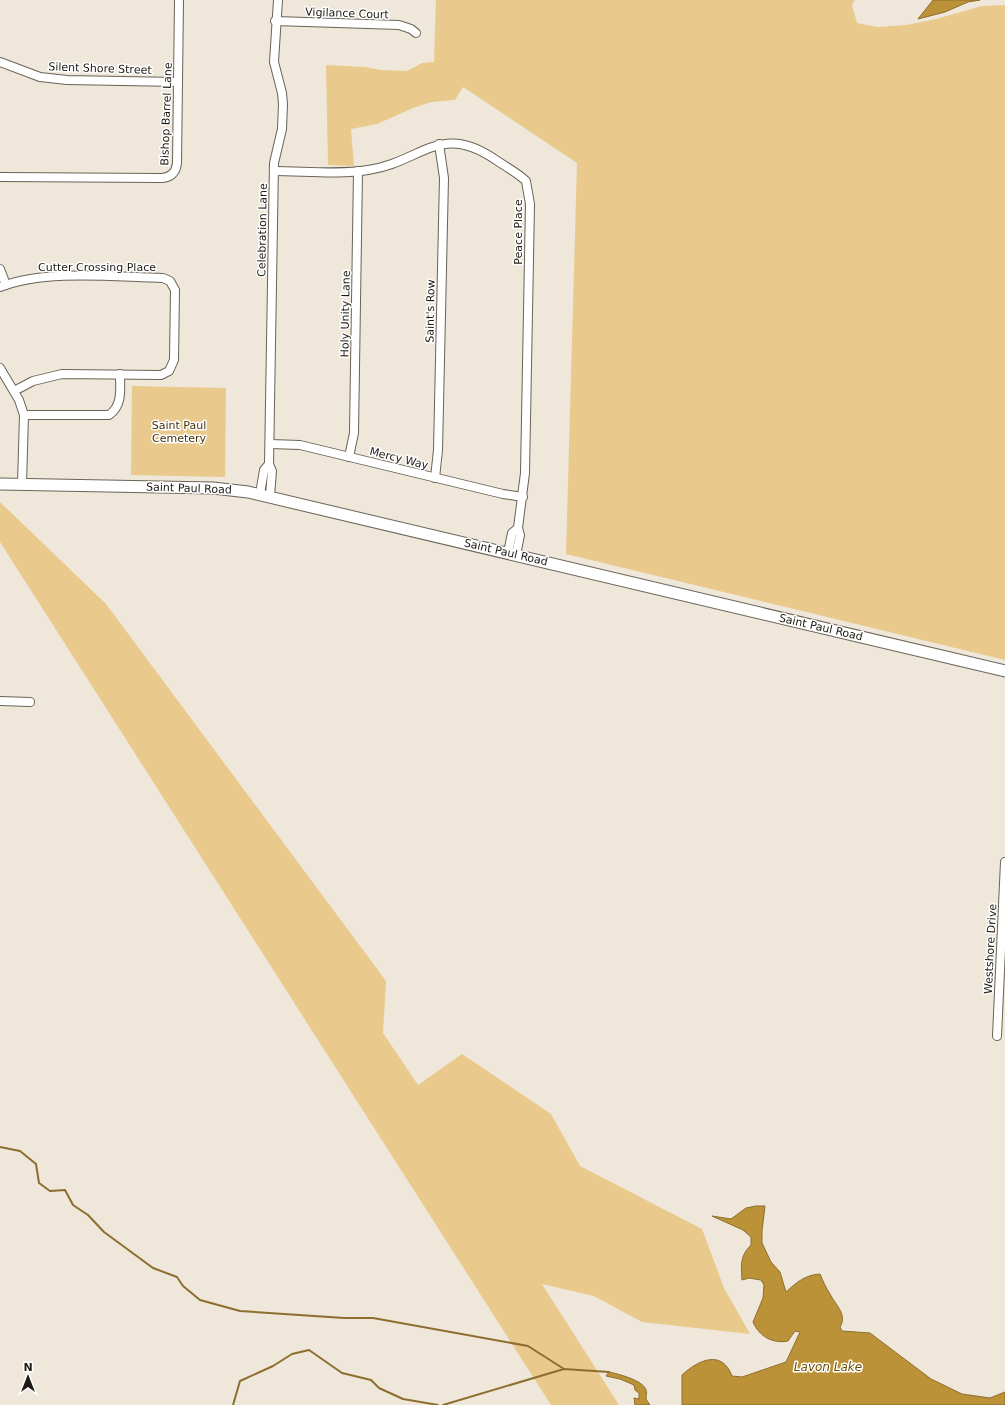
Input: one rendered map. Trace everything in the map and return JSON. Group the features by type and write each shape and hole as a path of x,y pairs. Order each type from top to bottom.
{"street":[{"name":"Bishop Barrel Lane","path":"0,177 160,178 170,176 176,168 177,163 179,0"},
{"name":"Celebration Lane","path":"265,495 264,470 269,464 270,444 274,171 275,154 282,129 283,104 282,93 274,62 278,0"},
{"name":"Vigilance Court","path":"276,21 399,25 411,29 416,33"},
{"name":"Silent Shore Street","path":"1,65 40,77 67,80 178,82"},
{"name":"Peace Place","path":"274,171 358,171 396,163 440,144 463,144 480,149 522,178 528,186 530,219 526,461 518,528 512,533 512,554"},
{"name":"Saint's Row","path":"435,478 438,450 444,186 444,167 440,144"},
{"name":"Holy Unity Lane","path":"349,457 354,433 358,171"},
{"path":"0,269 3,286"},
{"name":"Cutter Crossing Place","path":"3,286 40,276 163,278 170,281 175,290 174,360 172,368 161,375 120,374"},
{"path":"0,368 14,391 24,415 22,484"},
{"path":"14,391 33,381 62,374 120,374 120,401 118,407 109,415 24,415"},
{"name":"Mercy Way","path":"270,444 300,445 503,494 523,496"},
{"name":"Saint Paul Road","path":"0,484 213,488 265,495 1005,671"},
{"path":"0,701 30,702"},
{"name":"Westshore Drive","path":"997,1036 1005,862"}],"green space":[{"path":"436,0 855,0 852,5 857,23 878,27 906,25 936,19 982,6 1005,5 1005,660 566,554 577,163 463,87 455,100 431,102 413,108 377,124 351,129 354,166 328,165 326,65 407,71 422,63 434,62"},
{"name":"Saint Paul Cemetery","path":"132,386 226,388 225,477 131,475"},
{"path":"0,502 106,604 386,981 383,1033 418,1085 462,1054 551,1114 580,1166 702,1229 724,1288 750,1334 642,1322 594,1296 542,1284 619,1405 551,1405 0,542"}],"water":[{"path":"933,0 980,0 968,2 945,12 918,19"},
{"name":"Lavon Lake","path":"765,1206 762,1243 771,1262 780,1272 786,1292 802,1280 810,1276 820,1274 842,1314 843,1318 840,1327 842,1331 870,1333 931,1379 962,1394 990,1398 1005,1392 1005,1405 682,1405 682,1375 695,1365 709,1360 716,1360 722,1362 728,1368 732,1376 742,1377 786,1362 800,1332 795,1331 788,1341 782,1342 771,1340 762,1335 753,1322 763,1298 764,1285 761,1280 749,1278 742,1280 742,1261 747,1249 751,1245 751,1237 743,1230 712,1216 731,1219 746,1208"},
{"path":"609,1372 635,1380 644,1386 646,1390 646,1399 650,1405 635,1405 634,1398 639,1399 639,1393 635,1390 634,1385 620,1379 606,1376"}],"waterway":[{"path":"0,1147 20,1151 36,1164 39,1183 50,1191 65,1190 73,1205 88,1215 104,1232 153,1268 177,1277 183,1286 200,1300 240,1311 344,1318 373,1318 528,1346 564,1369"},
{"path":"233,1405 240,1381 273,1366 292,1354 309,1350 342,1373 371,1380 379,1388 403,1399 438,1405"},
{"path":"443,1405 564,1369 609,1372"}]}
